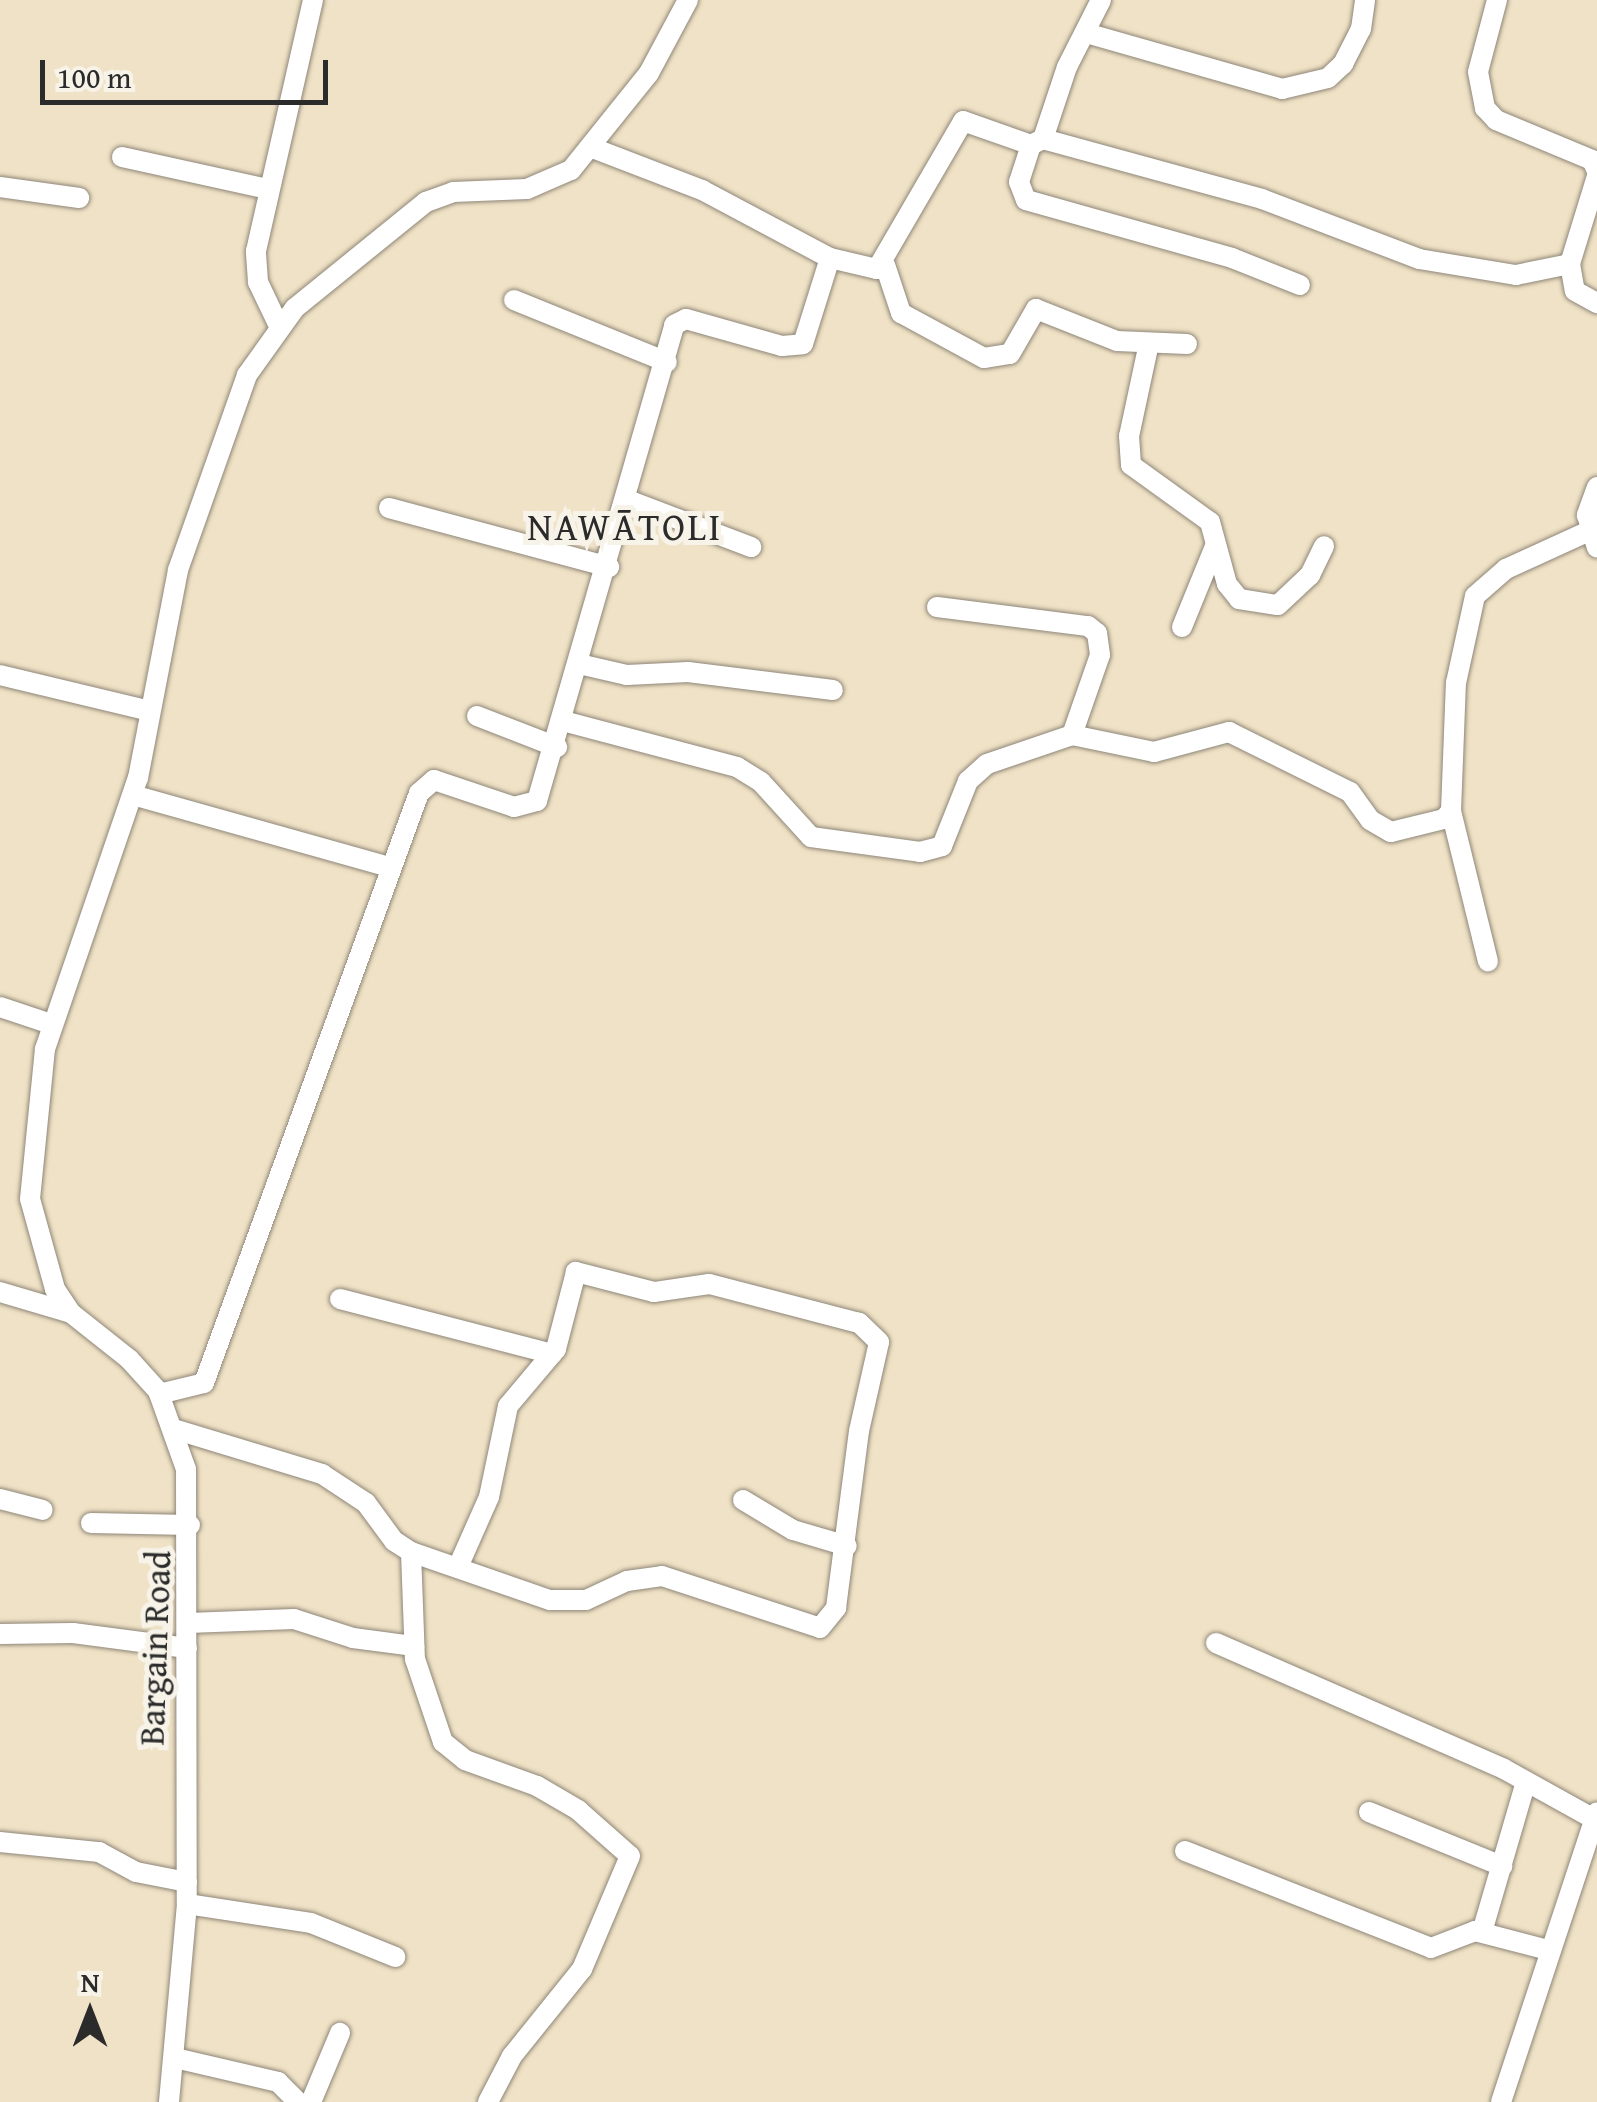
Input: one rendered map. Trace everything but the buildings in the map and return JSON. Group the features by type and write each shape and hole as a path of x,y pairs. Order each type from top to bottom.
{"street":[{"path":"278,324 258,282 256,251 313,0"},
{"path":"71,1314 55,1289 30,1199 35,1113 52,1024 133,795 163,626 199,500 248,375 278,324 426,202 453,192 551,183 590,148 649,73 688,0"},
{"path":"1101,0 1019,182 1026,200 1232,258 1300,285"},
{"path":"1086,33 1282,90 1328,78 1343,64 1362,29 1365,0"},
{"path":"1496,0 1478,72 1485,108 1496,120 1592,160 1597,174 1570,264 1575,291 1597,303"},
{"path":"1186,344 1104,338 1036,309 1010,354 984,358 901,313 892,301 885,264 963,121 1248,195 1419,258 1516,276 1570,264"},
{"path":"590,148 702,190 830,258 867,271 885,264"},
{"path":"122,157 268,189"},
{"path":"0,187 78,198"},
{"path":"159,1394 204,1382 316,1088 390,867 424,785 444,782 528,808 537,801 557,747 678,320 782,346 803,344 830,258"},
{"path":"514,300 667,362"},
{"path":"1149,343 1129,436 1131,464 1200,512 1218,536 1226,584 1239,598 1262,606 1296,593 1324,546"},
{"path":"1488,962 1451,811 1456,683 1475,596 1506,569 1592,540 1597,486"},
{"path":"628,500 751,547"},
{"path":"389,508 609,567"},
{"path":"1182,626 1218,536"},
{"path":"937,607 1088,626 1097,633 1100,655 1072,735"},
{"path":"579,664 627,675 688,672 832,690"},
{"path":"0,676 150,711"},
{"path":"477,716 557,747"},
{"path":"563,722 737,767 762,782 811,837 920,852 942,846 968,781 986,764 1072,735 1154,752 1229,732 1276,761 1350,792 1380,830 1418,826 1451,811"},
{"path":"133,795 390,867"},
{"path":"0,1008 52,1024"},
{"path":"177,1430 322,1474 366,1502 394,1542 411,1552 570,1603 641,1576 662,1576 820,1628 836,1608 859,1430 879,1342 872,1330 709,1284 654,1292 576,1272 552,1354 508,1406 489,1498 458,1566"},
{"name":"Bargain Road","path":"0,1292 71,1314 129,1359 159,1394 177,1430 190,1525 187,1904 169,2102"},
{"path":"340,1299 552,1354"},
{"path":"0,1499 43,1510"},
{"path":"743,1500 793,1530 847,1546"},
{"path":"92,1522 190,1525"},
{"path":"411,1552 414,1646 444,1742 465,1760 537,1786 578,1810 630,1856 582,1969 512,2056 488,2102"},
{"path":"188,1623 294,1620 353,1638 414,1646"},
{"path":"0,1634 73,1633 187,1648"},
{"path":"1216,1643 1596,1815 1548,1950 1501,2102"},
{"path":"1482,1932 1526,1782"},
{"path":"1370,1812 1502,1866"},
{"path":"0,1842 98,1852 136,1872 187,1882"},
{"path":"1185,1851 1430,1948 1482,1932 1548,1950"},
{"path":"187,1904 311,1922 395,1956"},
{"path":"311,2102 340,2033"},
{"path":"175,2058 278,2082 298,2102"}],"district":[{"name":"NAWĀTOLI","path":"625,527"}]}
